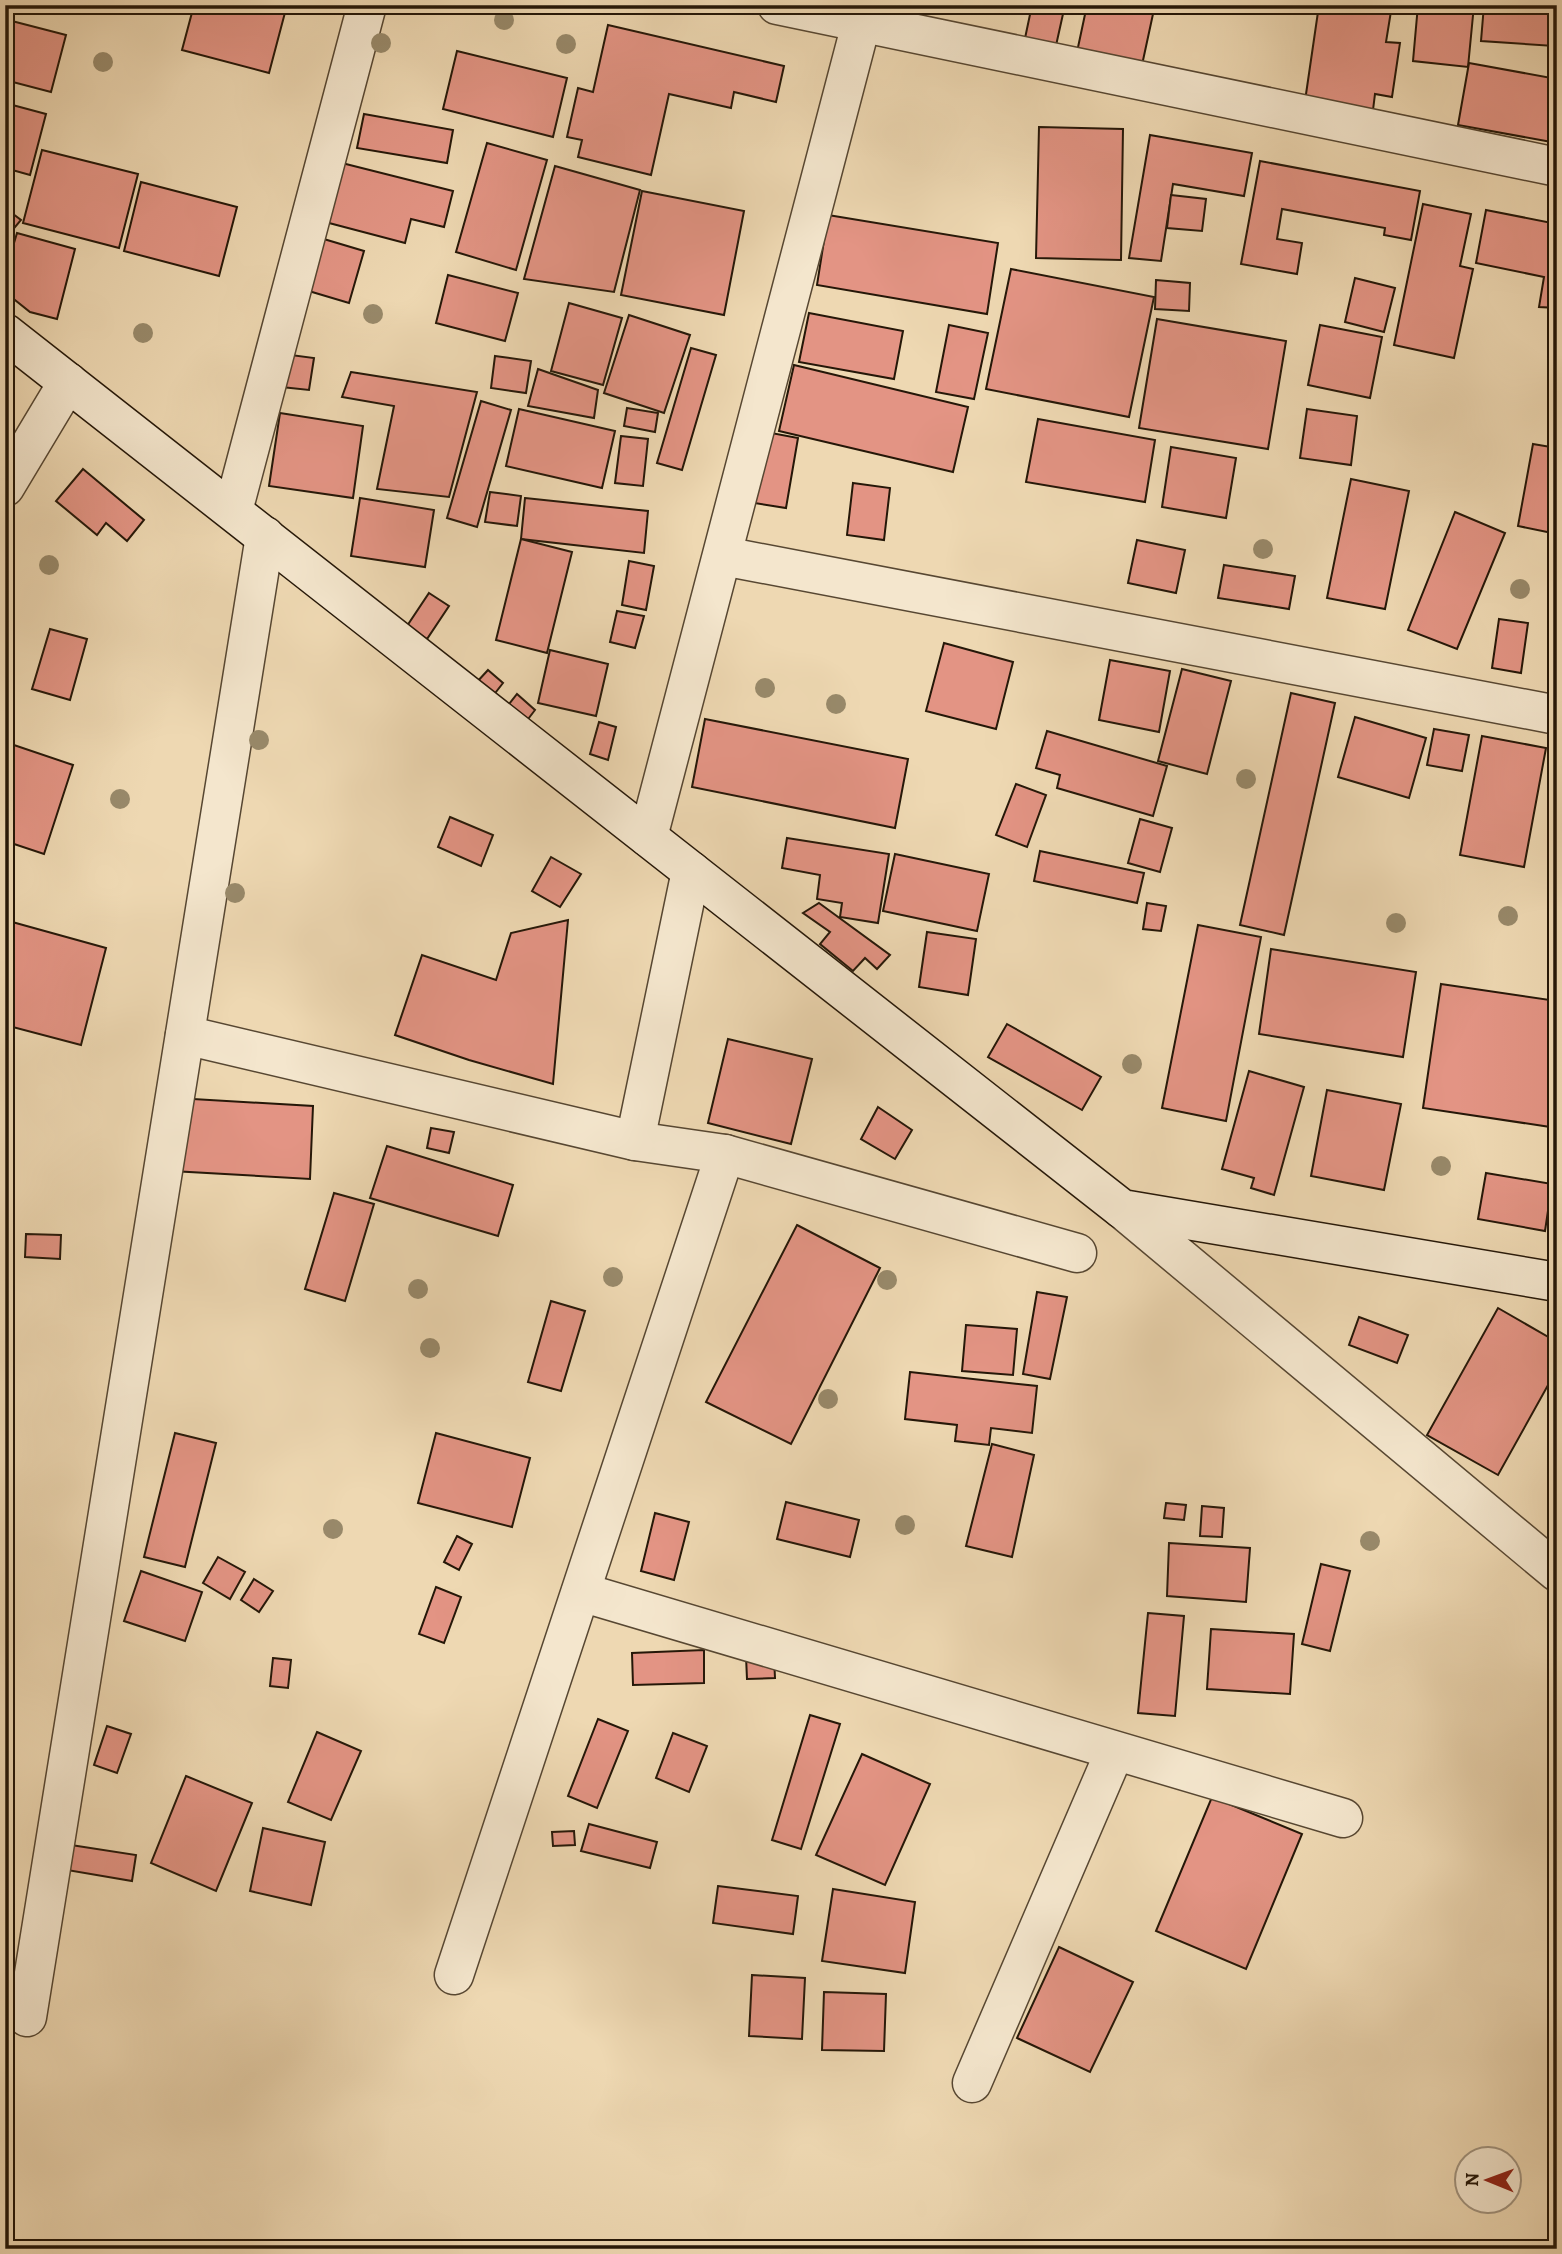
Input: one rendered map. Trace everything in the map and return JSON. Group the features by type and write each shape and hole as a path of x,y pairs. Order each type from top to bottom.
{"street":[{"path":"233,511 367,5"},
{"path":"777,5 863,14 1557,167"},
{"path":"648,837 863,14"},
{"path":"5,333 1122,1209 1557,1572"},
{"path":"5,486 68,382"},
{"path":"27,2017 265,536"},
{"path":"723,556 1557,715"},
{"path":"635,1141 691,871"},
{"path":"185,1035 635,1141 725,1154 1077,1253"},
{"path":"454,1975 725,1154"},
{"path":"1122,1209 1557,1282"},
{"path":"581,1592 1343,1818"},
{"path":"972,2083 1115,1751"}],"building":[{"path":"194,5 287,5 269,73 182,50"},
{"path":"1032,5 1065,5 1055,50 1024,43"},
{"path":"1087,5 1109,5 1153,14 1142,65 1077,52"},
{"path":"1319,5 1392,5 1386,42 1400,43 1392,97 1375,94 1373,110 1305,101"},
{"path":"1418,5 1474,5 1468,67 1413,61"},
{"path":"1484,5 1557,5 1554,46 1481,41"},
{"path":"8,20 66,35 51,92 5,80 5,31"},
{"path":"608,25 784,66 776,102 734,92 731,108 669,94 651,175 578,157 582,140 567,137 578,88 593,92"},
{"path":"457,51 567,78 553,137 443,109"},
{"path":"1469,63 1557,79 1557,143 1458,125"},
{"path":"5,103 46,114 30,175 5,168"},
{"path":"364,114 453,130 447,163 357,148"},
{"path":"1039,127 1123,129 1121,260 1036,258"},
{"path":"1150,135 1252,153 1244,196 1173,184 1161,261 1129,258"},
{"path":"487,143 547,160 516,270 456,252"},
{"path":"42,150 138,174 119,248 23,223"},
{"path":"326,159 453,191 444,227 411,219 405,243 310,218"},
{"path":"1260,161 1420,191 1411,240 1384,235 1385,228 1282,209 1277,239 1302,243 1297,274 1241,264"},
{"path":"555,166 640,190 614,292 524,279"},
{"path":"141,182 237,207 219,276 124,251"},
{"path":"642,191 744,211 724,315 621,295"},
{"path":"1171,195 1206,199 1202,231 1167,228"},
{"path":"1423,204 1471,214 1460,266 1473,269 1454,358 1394,345"},
{"path":"5,208 21,220 5,239"},
{"path":"1486,210 1557,224 1557,308 1539,307 1544,277 1476,263"},
{"path":"828,215 998,243 987,314 817,285"},
{"path":"17,233 75,249 57,319 30,312 5,292 5,273"},
{"path":"307,234 364,251 349,303 292,286"},
{"path":"1011,269 1154,297 1129,417 986,389"},
{"path":"448,275 518,293 505,341 436,323"},
{"path":"1355,278 1395,288 1384,332 1345,322"},
{"path":"1156,280 1190,283 1189,311 1155,309"},
{"path":"569,303 622,318 603,385 551,371"},
{"path":"809,313 903,331 894,379 799,362"},
{"path":"629,315 690,335 664,413 604,393"},
{"path":"1157,319 1286,341 1268,449 1139,428"},
{"path":"949,325 988,333 974,399 936,392"},
{"path":"1320,325 1382,337 1370,398 1308,385"},
{"path":"691,348 716,355 682,470 657,463"},
{"path":"268,352 314,358 309,390 263,385"},
{"path":"495,356 531,361 526,393 491,388"},
{"path":"794,365 968,407 953,472 779,431"},
{"path":"538,369 598,390 594,418 528,406"},
{"path":"351,372 477,392 449,497 377,489 394,406 342,397"},
{"path":"481,401 511,410 477,527 447,518"},
{"path":"627,408 658,413 655,432 624,426"},
{"path":"519,409 615,431 602,488 506,466"},
{"path":"1307,409 1357,416 1351,465 1300,458"},
{"path":"280,413 363,426 353,498 269,486"},
{"path":"1038,419 1155,440 1145,502 1026,482"},
{"path":"761,431 798,438 786,508 748,502"},
{"path":"621,436 648,439 643,486 615,483"},
{"path":"1533,444 1557,448 1557,534 1518,526"},
{"path":"1171,447 1236,458 1226,518 1162,507"},
{"path":"83,469 144,520 127,541 106,523 97,535 56,501"},
{"path":"1351,479 1409,491 1385,609 1327,598"},
{"path":"853,483 890,488 884,540 847,535"},
{"path":"490,492 521,496 517,526 485,522"},
{"path":"360,498 434,510 425,567 351,556"},
{"path":"525,498 648,511 644,553 521,539"},
{"path":"1455,512 1505,533 1457,649 1408,630"},
{"path":"521,539 572,552 547,653 496,640"},
{"path":"1137,540 1185,550 1176,593 1128,583"},
{"path":"629,561 654,566 646,610 622,605"},
{"path":"1224,565 1295,576 1289,609 1218,598"},
{"path":"429,593 449,606 427,639 407,626"},
{"path":"617,611 644,616 635,648 610,642"},
{"path":"1499,619 1528,623 1521,673 1492,668"},
{"path":"50,629 87,639 70,700 32,689"},
{"path":"944,643 1013,662 996,729 926,711"},
{"path":"550,650 608,664 596,716 538,703"},
{"path":"1110,660 1170,671 1159,732 1099,720"},
{"path":"1182,669 1231,681 1207,774 1158,761"},
{"path":"488,670 503,683 492,697 476,683"},
{"path":"5,689 13,691 6,726 5,726"},
{"path":"1291,693 1335,703 1284,935 1240,925"},
{"path":"517,694 535,710 525,723 506,708"},
{"path":"1355,717 1426,738 1409,798 1338,777"},
{"path":"705,719 908,759 895,828 692,787"},
{"path":"599,722 616,727 608,760 590,754"},
{"path":"1434,729 1469,735 1462,771 1427,765"},
{"path":"1047,731 1167,766 1153,816 1057,788 1060,775 1036,768"},
{"path":"1482,736 1546,748 1524,867 1460,855"},
{"path":"5,742 73,765 44,854 5,841"},
{"path":"1016,784 1046,795 1027,847 996,835"},
{"path":"450,817 493,835 481,866 438,847"},
{"path":"1140,819 1172,828 1160,872 1128,863"},
{"path":"787,838 889,854 878,923 840,917 842,903 817,899 820,875 782,868"},
{"path":"1040,851 1144,873 1137,903 1034,881"},
{"path":"895,854 989,874 977,931 883,911"},
{"path":"551,857 581,874 560,907 532,891"},
{"path":"819,903 890,955 877,969 865,958 853,971 820,944 830,932 803,913"},
{"path":"1147,903 1166,906 1161,931 1143,929"},
{"path":"5,920 106,948 81,1045 5,1025"},
{"path":"568,920 553,1084 395,1035 422,955 496,980 511,933"},
{"path":"1198,925 1261,937 1226,1121 1162,1108"},
{"path":"927,932 976,939 968,995 919,987"},
{"path":"1271,949 1416,972 1403,1057 1259,1034"},
{"path":"1441,984 1557,1001 1557,1128 1423,1108"},
{"path":"1007,1024 1101,1077 1082,1110 988,1057"},
{"path":"728,1039 812,1059 791,1144 708,1123"},
{"path":"1249,1071 1304,1087 1274,1195 1251,1188 1254,1178 1222,1169"},
{"path":"1327,1090 1401,1104 1384,1190 1311,1176"},
{"path":"176,1098 313,1106 310,1179 172,1171"},
{"path":"878,1107 912,1130 895,1159 861,1139"},
{"path":"431,1128 454,1132 449,1153 427,1148"},
{"path":"387,1146 513,1185 498,1236 370,1198"},
{"path":"1486,1173 1552,1184 1545,1231 1478,1219"},
{"path":"334,1193 374,1204 345,1301 305,1289"},
{"path":"797,1225 880,1268 791,1444 706,1402"},
{"path":"26,1234 61,1235 60,1259 25,1257"},
{"path":"1037,1292 1067,1297 1050,1379 1023,1374"},
{"path":"551,1301 585,1311 561,1391 528,1382"},
{"path":"1498,1308 1557,1342 1557,1369 1498,1475 1427,1435"},
{"path":"1359,1317 1408,1335 1397,1363 1349,1345"},
{"path":"966,1325 1017,1329 1013,1375 962,1371"},
{"path":"910,1372 1037,1386 1032,1433 991,1428 989,1445 955,1441 957,1425 905,1419"},
{"path":"175,1433 216,1443 185,1567 144,1557"},
{"path":"436,1433 530,1458 512,1527 418,1503"},
{"path":"992,1444 1034,1455 1012,1557 966,1546"},
{"path":"786,1502 859,1520 850,1557 777,1539"},
{"path":"1166,1503 1186,1505 1184,1520 1164,1518"},
{"path":"1202,1506 1224,1508 1222,1537 1200,1536"},
{"path":"655,1513 689,1522 674,1580 641,1571"},
{"path":"457,1536 472,1544 459,1570 444,1562"},
{"path":"1169,1543 1250,1548 1246,1602 1167,1596"},
{"path":"218,1557 245,1572 230,1599 203,1583"},
{"path":"1321,1564 1350,1571 1330,1651 1302,1644"},
{"path":"141,1571 202,1592 185,1641 124,1621"},
{"path":"254,1579 273,1591 259,1612 241,1600"},
{"path":"436,1587 461,1597 444,1643 419,1634"},
{"path":"1148,1613 1184,1616 1175,1716 1138,1713"},
{"path":"1211,1629 1294,1634 1290,1694 1207,1689"},
{"path":"704,1650 704,1683 633,1685 632,1653"},
{"path":"746,1656 774,1656 775,1678 747,1679"},
{"path":"273,1658 291,1660 288,1688 270,1686"},
{"path":"810,1715 840,1724 801,1849 772,1840"},
{"path":"598,1719 628,1731 597,1808 568,1796"},
{"path":"107,1726 131,1734 117,1773 94,1765"},
{"path":"317,1732 361,1751 331,1820 288,1802"},
{"path":"673,1733 707,1746 689,1792 656,1778"},
{"path":"862,1754 930,1784 885,1885 816,1855"},
{"path":"186,1776 252,1803 216,1891 151,1863"},
{"path":"1212,1797 1302,1834 1246,1969 1156,1931"},
{"path":"589,1824 657,1842 650,1868 581,1851"},
{"path":"263,1828 325,1842 311,1905 250,1891"},
{"path":"574,1831 575,1845 553,1846 552,1832"},
{"path":"71,1845 136,1855 132,1881 67,1870"},
{"path":"718,1886 798,1896 793,1934 713,1923"},
{"path":"833,1889 915,1902 905,1973 822,1961"},
{"path":"1059,1947 1133,1982 1090,2072 1017,2038"},
{"path":"752,1975 805,1978 802,2039 749,2036"},
{"path":"824,1992 886,1994 884,2051 822,2050"}]}
